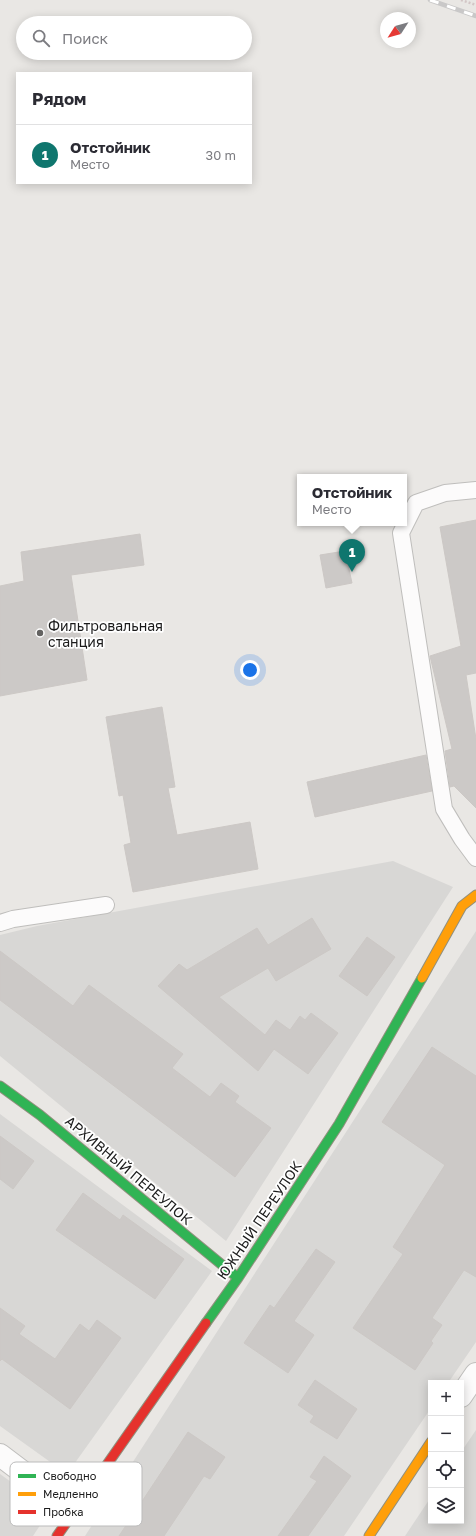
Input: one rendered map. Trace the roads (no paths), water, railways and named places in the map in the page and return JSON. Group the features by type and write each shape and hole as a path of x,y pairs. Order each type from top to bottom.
{"street":[{"name":"ЮЖНЫЙ ПЕРЕУЛОК","path":"108,1462 238,1278 339,1124 462,906 476,895"},
{"name":"АРХИВНЫЙ ПЕРЕУЛОК","path":"0,1086 40,1115 238,1278"},
{"path":"464,1392 476,1374"},
{"path":"369,1536 428,1447"},
{"path":"0,1455 10,1463"},
{"name":"ЮЖНЫЙ ПЕРЕУЛОК","path":"57,1536 64,1526"}],"lane":[{"path":"407,521 416,503 445,493 476,490"},
{"path":"404,526 401,533 444,809 462,839 476,858"},
{"path":"0,923 13,919 106,905"}],"railway":[{"path":"430,0 476,16"}],"place":[{"name":"Отстойник","path":"352,572"},
{"name":"Фильтровальная станция","path":"40,633"}]}
